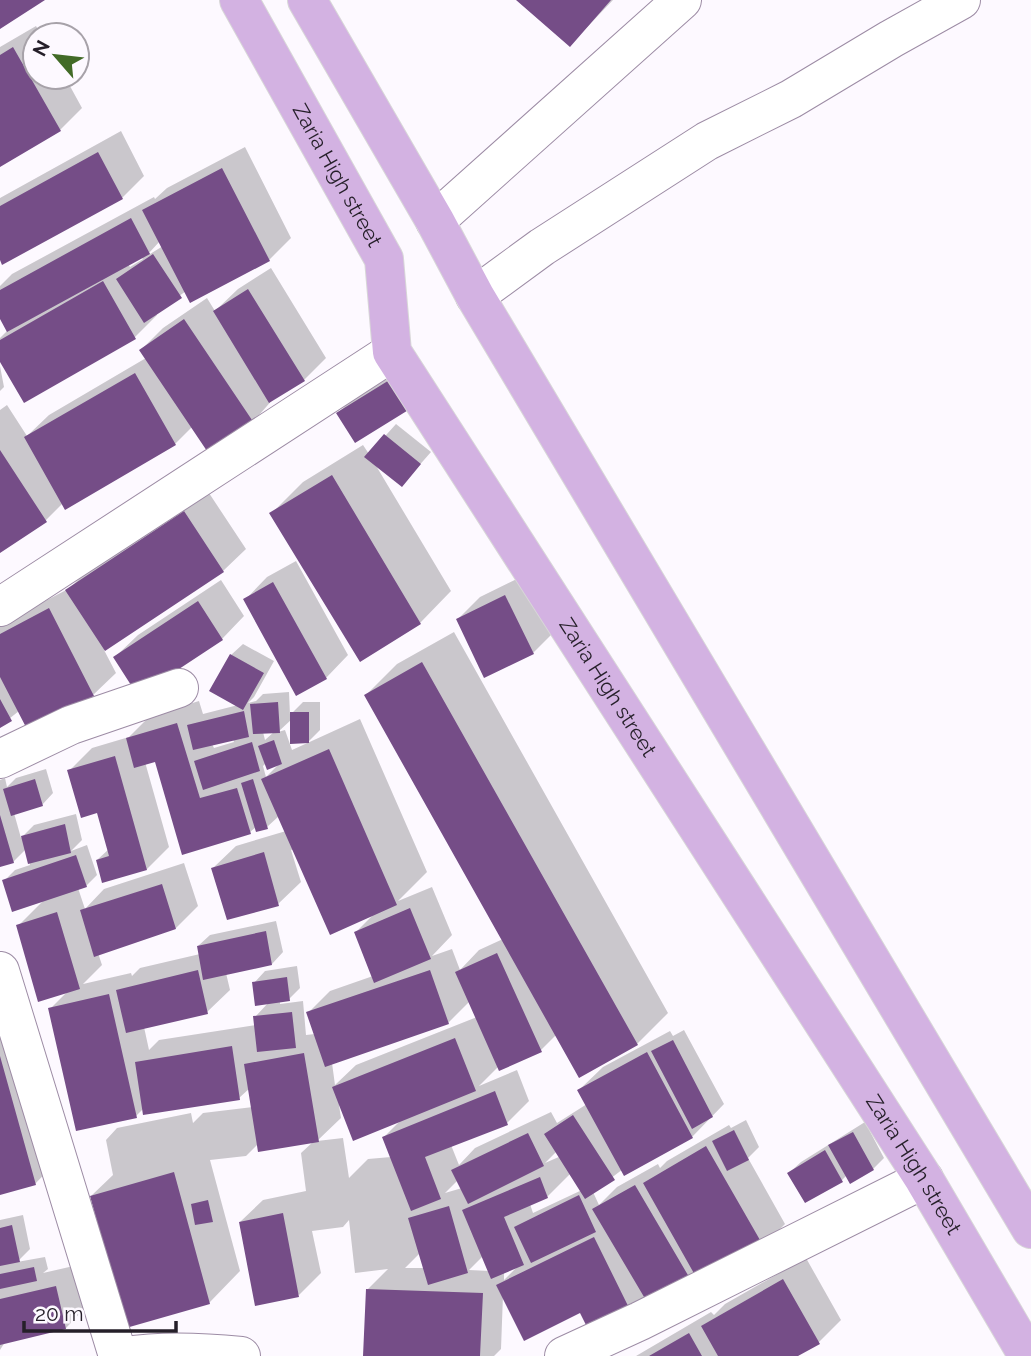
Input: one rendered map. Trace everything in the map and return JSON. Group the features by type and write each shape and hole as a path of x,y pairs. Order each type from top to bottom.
{"main road":[{"name":"Zaria High street","path":"239,0 384,258 392,352 924,1179 1028,1356"},
{"path":"307,0 435,221 475,296 1031,1229"}],"street":[{"path":"435,221 682,0"},
{"path":"475,296 542,247 707,141 791,99 961,0"},
{"path":"0,607 392,352"},
{"path":"0,759 71,725 179,688"},
{"path":"0,971 118,1356"},
{"path":"564,1356 640,1321 924,1179"},
{"path":"125,1356 142,1353 201,1352 241,1356"}],"building":[{"path":"0,0 45,0 0,29"},
{"path":"516,0 611,0 570,47"},
{"path":"13,47 21,61 21,91 38,91 61,131 0,167 0,55"},
{"path":"98,152 123,199 2,265 0,206"},
{"path":"222,168 270,261 190,303 142,210"},
{"path":"131,218 150,254 7,332 0,319 0,290"},
{"path":"153,254 182,298 144,323 116,279"},
{"path":"103,281 136,339 24,403 0,362 0,340"},
{"path":"248,289 305,381 269,403 213,311"},
{"path":"184,319 254,423 209,454 139,350"},
{"path":"135,373 176,445 65,510 24,437"},
{"path":"391,379 410,409 355,443 336,413"},
{"path":"384,434 421,464 402,487 364,457"},
{"path":"0,450 47,522 0,553"},
{"path":"332,475 421,624 360,662 269,513"},
{"path":"184,511 224,572 105,651 65,590"},
{"path":"273,582 327,679 296,696 243,599"},
{"path":"505,595 534,654 484,678 456,619"},
{"path":"198,601 223,640 138,696 113,657"},
{"path":"49,608 94,696 28,731 0,677 0,634"},
{"path":"230,654 264,673 243,710 209,691"},
{"path":"422,662 638,1045 579,1078 364,695"},
{"path":"0,699 12,721 0,728"},
{"path":"278,702 280,733 253,734 250,704"},
{"path":"244,711 249,737 193,750 187,725"},
{"path":"290,712 309,712 309,743 290,744"},
{"path":"177,723 200,798 237,788 251,834 182,855 155,762 134,768 126,738"},
{"path":"274,740 282,764 267,770 258,746"},
{"path":"252,742 260,771 203,790 194,761"},
{"path":"329,749 397,905 330,935 261,779"},
{"path":"115,756 147,870 102,883 96,860 109,856 97,813 81,818 67,770"},
{"path":"35,779 43,806 11,816 3,789"},
{"path":"253,779 268,829 256,832 241,783"},
{"path":"0,815 14,863 0,867"},
{"path":"65,824 71,853 28,864 21,836"},
{"path":"264,852 279,906 227,920 211,868"},
{"path":"76,855 87,887 12,912 2,880"},
{"path":"162,884 176,929 94,957 80,910"},
{"path":"410,908 431,959 374,983 354,932"},
{"path":"57,912 80,989 38,1002 16,925"},
{"path":"266,931 272,965 203,980 197,946"},
{"path":"497,953 542,1052 499,1071 455,972"},
{"path":"198,970 208,1014 126,1033 116,990"},
{"path":"430,970 449,1024 325,1067 306,1012"},
{"path":"287,977 290,1001 255,1006 252,982"},
{"path":"109,994 137,1118 76,1131 48,1008"},
{"path":"292,1012 296,1048 257,1052 253,1016"},
{"path":"455,1038 476,1091 353,1141 332,1087"},
{"path":"673,1040 713,1117 692,1129 651,1051"},
{"path":"232,1046 240,1100 143,1115 135,1062"},
{"path":"647,1052 693,1138 624,1176 577,1090"},
{"path":"304,1053 319,1142 258,1152 244,1064"},
{"path":"0,1056 36,1185 0,1195"},
{"path":"495,1091 508,1125 425,1157 441,1199 411,1211 382,1137"},
{"path":"573,1115 615,1180 585,1199 544,1134"},
{"path":"734,1130 749,1160 727,1171 712,1141"},
{"path":"853,1132 874,1170 850,1184 828,1145"},
{"path":"528,1133 544,1166 468,1204 451,1170"},
{"path":"706,1146 764,1247 700,1284 643,1183"},
{"path":"825,1150 843,1182 805,1203 787,1173"},
{"path":"174,1172 210,1304 126,1328 90,1196"},
{"path":"540,1177 548,1198 504,1217 524,1265 491,1279 462,1210"},
{"path":"635,1185 692,1282 650,1307 592,1209"},
{"path":"579,1195 596,1232 531,1263 514,1227"},
{"path":"208,1200 213,1222 195,1225 191,1204"},
{"path":"449,1206 468,1273 428,1285 408,1218"},
{"path":"283,1213 299,1297 255,1306 239,1222"},
{"path":"12,1225 20,1262 0,1266 0,1228"},
{"path":"594,1237 635,1320 594,1341 580,1313 524,1341 496,1285"},
{"path":"34,1267 37,1281 0,1289 0,1274"},
{"path":"783,1279 820,1344 798,1356 718,1356 701,1326"},
{"path":"56,1286 66,1329 0,1345 0,1299"},
{"path":"366,1289 483,1293 480,1356 363,1356"},
{"path":"689,1333 702,1356 649,1356"}]}
